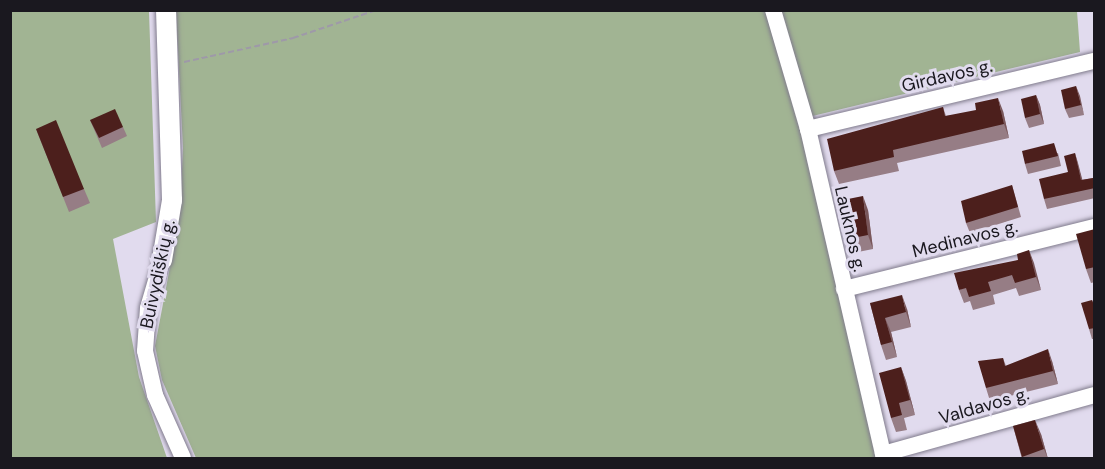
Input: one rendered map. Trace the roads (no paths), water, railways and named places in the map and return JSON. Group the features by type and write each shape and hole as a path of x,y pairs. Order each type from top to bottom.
{"main road":[{"name":"Buivydiškių g.","path":"162,260 172,200 166,10"}],"street":[{"name":"Lauknos g.","path":"773,10 808,129 884,456"},
{"name":"Girdavos g.","path":"808,129 1095,61"},
{"name":"Medinavos g.","path":"844,289 1095,227"},
{"name":"Buivydiškių g.","path":"162,260 148,308 145,351 155,395 183,459"},
{"name":"Valdavos g.","path":"884,456 1095,395"}]}
